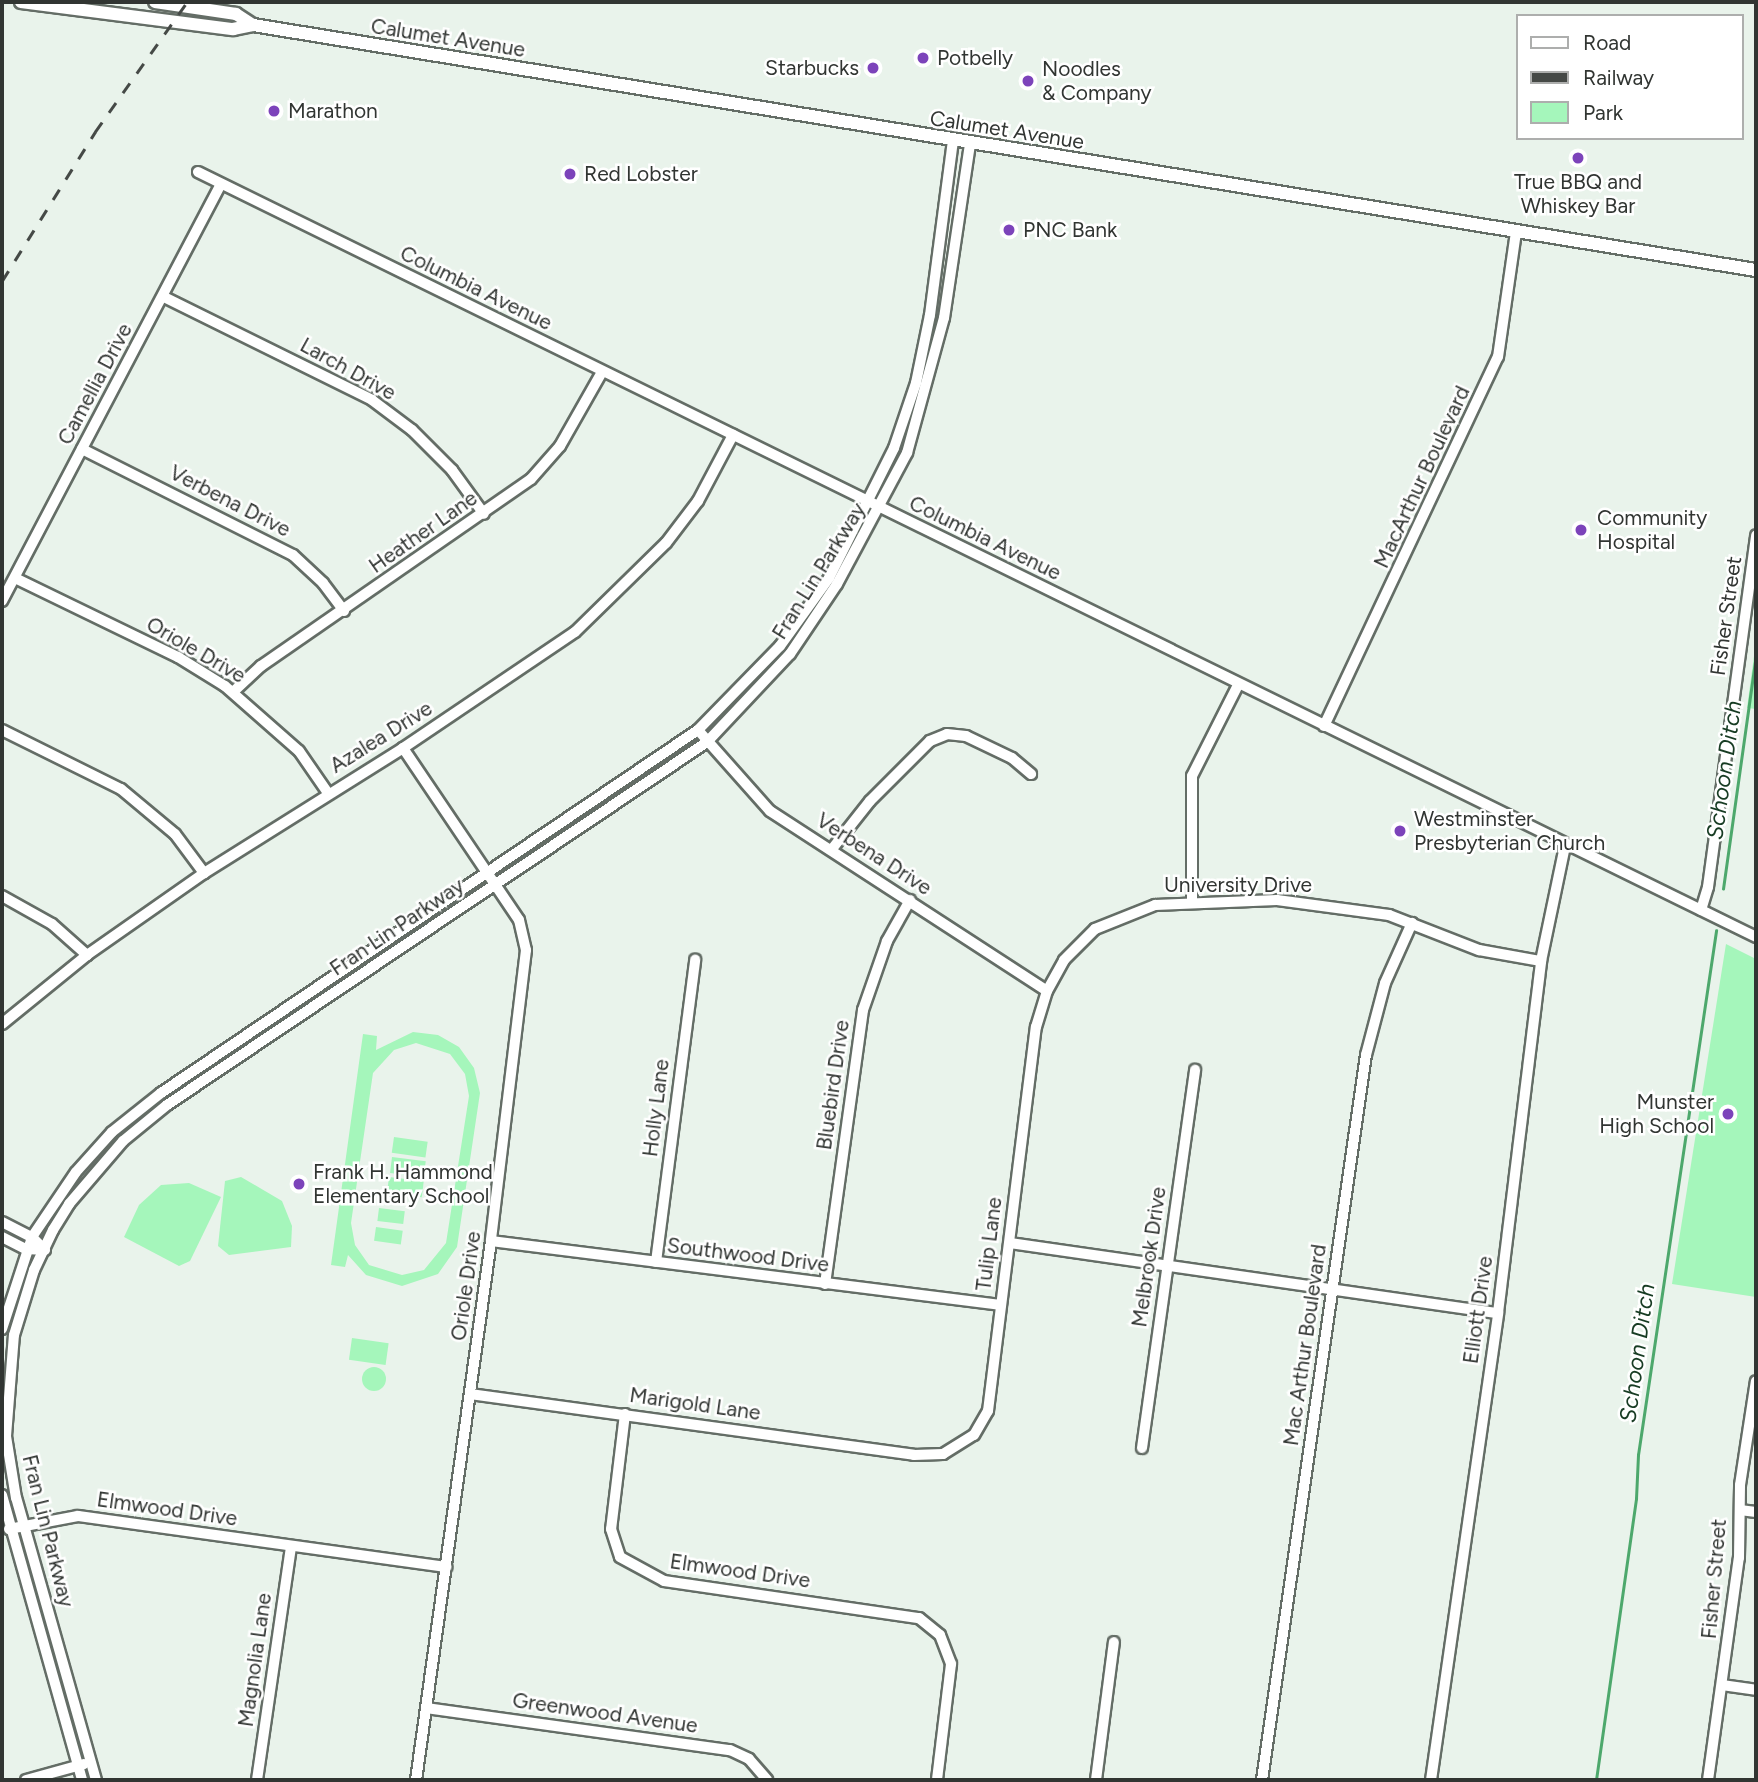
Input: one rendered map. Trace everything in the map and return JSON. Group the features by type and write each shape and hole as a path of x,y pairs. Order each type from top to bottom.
{"main road":[{"name":"Calumet Avenue","path":"21,2 233,29 253,25 1756,270"},
{"name":"Calumet Avenue","path":"155,2 236,14 253,25"}],"street":[{"name":"Fran Lin Parkway","path":"2,1329 32,1237 76,1172 112,1132 161,1093 698,730 780,646 829,578 869,501 916,383 953,141"},
{"name":"Fran Lin Parkway","path":"96,1780 23,1526 8,1456 7,1379 18,1317 45,1250 88,1180 123,1141 159,1112 707,742 790,654 881,508 907,453 928,387 944,318 971,144"},
{"name":"Columbia Avenue","path":"198,172 1238,685 1756,937"},
{"name":"Camellia Drive","path":"2,601 221,184"},
{"name":"MacArthur Boulevard","path":"1324,726 1494,366 1516,232"},
{"name":"Larch Drive","path":"164,296 372,400 412,430 452,470 484,514"},
{"name":"Heather Lane","path":"233,692 254,672 531,479 560,446 602,372"},
{"name":"Azalea Drive","path":"2,1024 87,955 204,873 403,748 575,632 632,580 698,501 733,435"},
{"name":"Verbena Drive","path":"82,449 293,555 323,583 344,611"},
{"name":"Fisher Street","path":"1701,910 1709,887 1756,535"},
{"name":"Oriole Drive","path":"15,578 178,657 233,692 299,751 328,793"},
{"path":"1192,901 1192,776 1238,685"},
{"path":"2,730 121,789 175,834 204,873"},
{"name":"Verbena Drive","path":"698,730 770,811 1047,991"},
{"path":"832,849 870,801 930,741 947,734 966,736 1012,758 1031,774"},
{"name":"Oriole Drive","path":"403,748 519,920 526,950 491,1241 416,1780"},
{"name":"Elliott Drive","path":"1432,1780 1498,1313 1541,961 1566,846"},
{"path":"2,896 52,924 87,955"},
{"name":"Bluebird Drive","path":"825,1284 863,1010 887,941 910,900"},
{"name":"University Drive","path":"1047,991 1064,960 1095,929 1146,907 1192,901 1317,903 1412,923 1479,950 1541,961"},
{"name":"Mac Arthur Boulevard","path":"1262,1780 1366,1055 1385,983 1412,923"},
{"name":"Holly Lane","path":"656,1262 695,960"},
{"name":"Tulip Lane","path":"914,1455 943,1454 974,1435 988,1411 1036,1027 1047,991"},
{"name":"Melbrook Drive","path":"1142,1448 1195,1070"},
{"path":"2,1222 32,1237 45,1250"},
{"path":"2,1237 26,1249 45,1250"},
{"name":"Southwood Drive","path":"491,1241 1001,1305"},
{"path":"1010,1243 1167,1263 1498,1313"},
{"name":"Fisher Street","path":"1708,1780 1739,1558 1740,1510 1756,1381"},
{"name":"Marigold Lane","path":"470,1394 914,1455"},
{"name":"Elmwood Drive","path":"625,1414 611,1529 620,1557 640,1572 664,1581 905,1613 930,1626 948,1649 952,1674 937,1780"},
{"name":"Fran Lin Parkway","path":"2,1495 9,1529 82,1780"},
{"path":"1740,1510 1756,1512"},
{"name":"Elmwood Drive","path":"9,1529 78,1516 446,1567"},
{"name":"Magnolia Lane","path":"257,1780 291,1546"},
{"path":"1096,1780 1114,1642"},
{"path":"1722,1685 1756,1690"},
{"name":"Greenwood Avenue","path":"426,1708 730,1751 749,1759 767,1780"},
{"path":"26,1780 91,1762"}],"green space":[{"path":"1756,641 1756,709 1747,708"},
{"name":"Munster High School","path":"1726,944 1756,959 1756,1297 1672,1284"},
{"path":"413,1032 438,1035 459,1047 474,1068 480,1093 457,1247 438,1274 402,1286 366,1275 348,1255 345,1267 331,1265 363,1034 377,1036 376,1050","holes":["416,1043 450,1054 465,1074 469,1096 446,1243 424,1270 402,1275 369,1265 355,1245 351,1223 373,1073 394,1050"]},
{"path":"394,1137 428,1142 425,1158 392,1153"},
{"path":"392,1157 426,1161 424,1177 390,1173"},
{"path":"241,1177 282,1201 292,1226 291,1247 229,1255 218,1246 225,1181"},
{"path":"389,1177 424,1181 422,1197 387,1193"},
{"path":"189,1183 221,1197 190,1261 179,1266 124,1237 139,1205 161,1185"},
{"path":"379,1208 405,1211 403,1224 377,1221"},
{"path":"376,1227 403,1231 401,1245 374,1241"},
{"path":"352,1338 389,1343 386,1365 349,1360"},
{"path":"374,1367 382,1371 386,1379 382,1387 374,1391 366,1387 362,1379 366,1371"}],"waterway":[{"name":"Schoon Ditch","path":"1723,889 1756,655"},
{"name":"Schoon Ditch","path":"1596,1780 1636,1499 1638,1455 1716,931"}],"railway":[{"path":"2,281 95,132 187,2"}],"place":[{"name":"Potbelly","path":"923,58"},
{"name":"Starbucks","path":"873,68"},
{"name":"Noodles & Company","path":"1028,81"},
{"name":"Marathon","path":"274,111"},
{"name":"True BBQ and Whiskey Bar","path":"1578,158"},
{"name":"Red Lobster","path":"570,174"},
{"name":"PNC Bank","path":"1009,230"},
{"name":"Community Hospital","path":"1581,530"},
{"name":"Westminster Presbyterian Church","path":"1400,831"},
{"name":"Munster High School","path":"1728,1114"},
{"name":"Frank H. Hammond Elementary School","path":"299,1184"}]}
